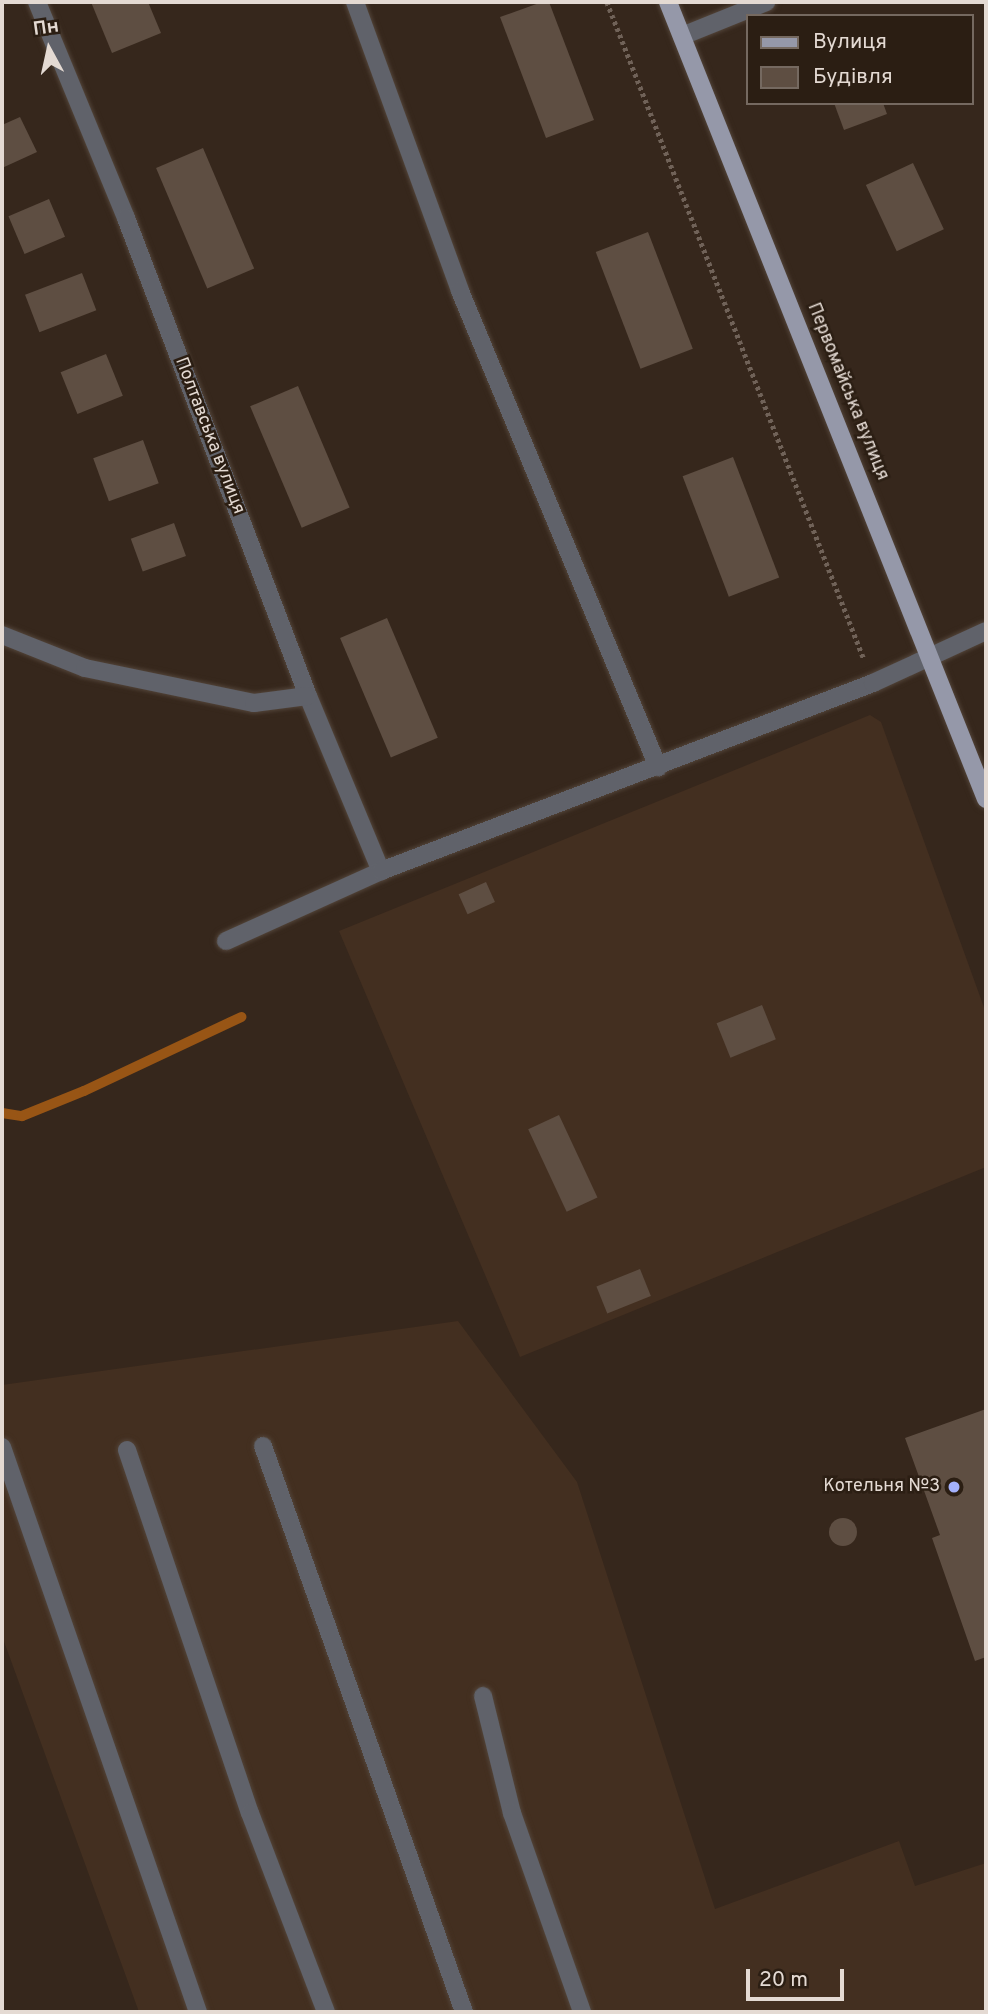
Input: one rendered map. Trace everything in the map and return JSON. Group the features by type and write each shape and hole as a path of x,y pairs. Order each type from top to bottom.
{"main road":[{"name":"Первомайська вулиця","path":"668,2 986,799"}],"street":[{"name":"Полтавська вулиця","path":"37,2 126,218 307,696 381,871"},
{"path":"355,2 460,291 658,767"},
{"path":"682,36 766,2"},
{"path":"226,941 381,871 873,683 986,631"},
{"path":"2,635 85,668 254,703 307,696"},
{"path":"263,1446 464,2012"},
{"path":"2,1447 198,2012"},
{"path":"127,1450 250,1813 326,2012"},
{"path":"483,1696 512,1814 582,2012"}],"path":[{"path":"607,2 873,683"}],"shaded area":[{"path":"870,715 881,722 986,1013 986,1167 520,1357 339,931"},
{"path":"458,1321 577,1482 715,1909 899,1841 915,1886 986,1863 986,2012 139,2012 2,1636 2,1385"}],"building":[{"path":"91,2 148,2 161,33 112,53"},
{"path":"549,2 594,120 546,138 500,17"},
{"path":"835,105 884,105 887,114 844,130"},
{"path":"20,117 37,152 2,168 2,125"},
{"path":"203,148 254,269 207,289 156,168"},
{"path":"913,163 944,229 897,251 866,185"},
{"path":"49,199 65,237 25,254 8,216"},
{"path":"648,232 693,349 641,369 596,252"},
{"path":"82,273 96,310 39,332 25,295"},
{"path":"106,354 123,396 77,414 61,372"},
{"path":"298,386 350,508 302,528 250,406"},
{"path":"143,440 159,483 109,501 93,458"},
{"path":"733,457 779,577 729,597 683,476"},
{"path":"174,523 186,556 143,572 131,539"},
{"path":"387,618 438,738 391,758 340,638"},
{"path":"486,882 495,902 468,914 459,894"},
{"path":"762,1005 776,1039 730,1058 717,1023"},
{"path":"559,1115 597,1197 567,1212 528,1129"},
{"path":"640,1269 651,1296 607,1313 596,1287"},
{"name":"Котельня №3","path":"986,1409 986,1657 975,1661 932,1538 940,1535 905,1438"},
{"path":"843,1518 853,1522 857,1532 853,1542 843,1546 833,1542 829,1532 833,1522"}],"waterway":[{"path":"2,1113 22,1116 84,1091 241,1017"}],"place":[{"name":"Котельня №3","path":"954,1487"}]}
